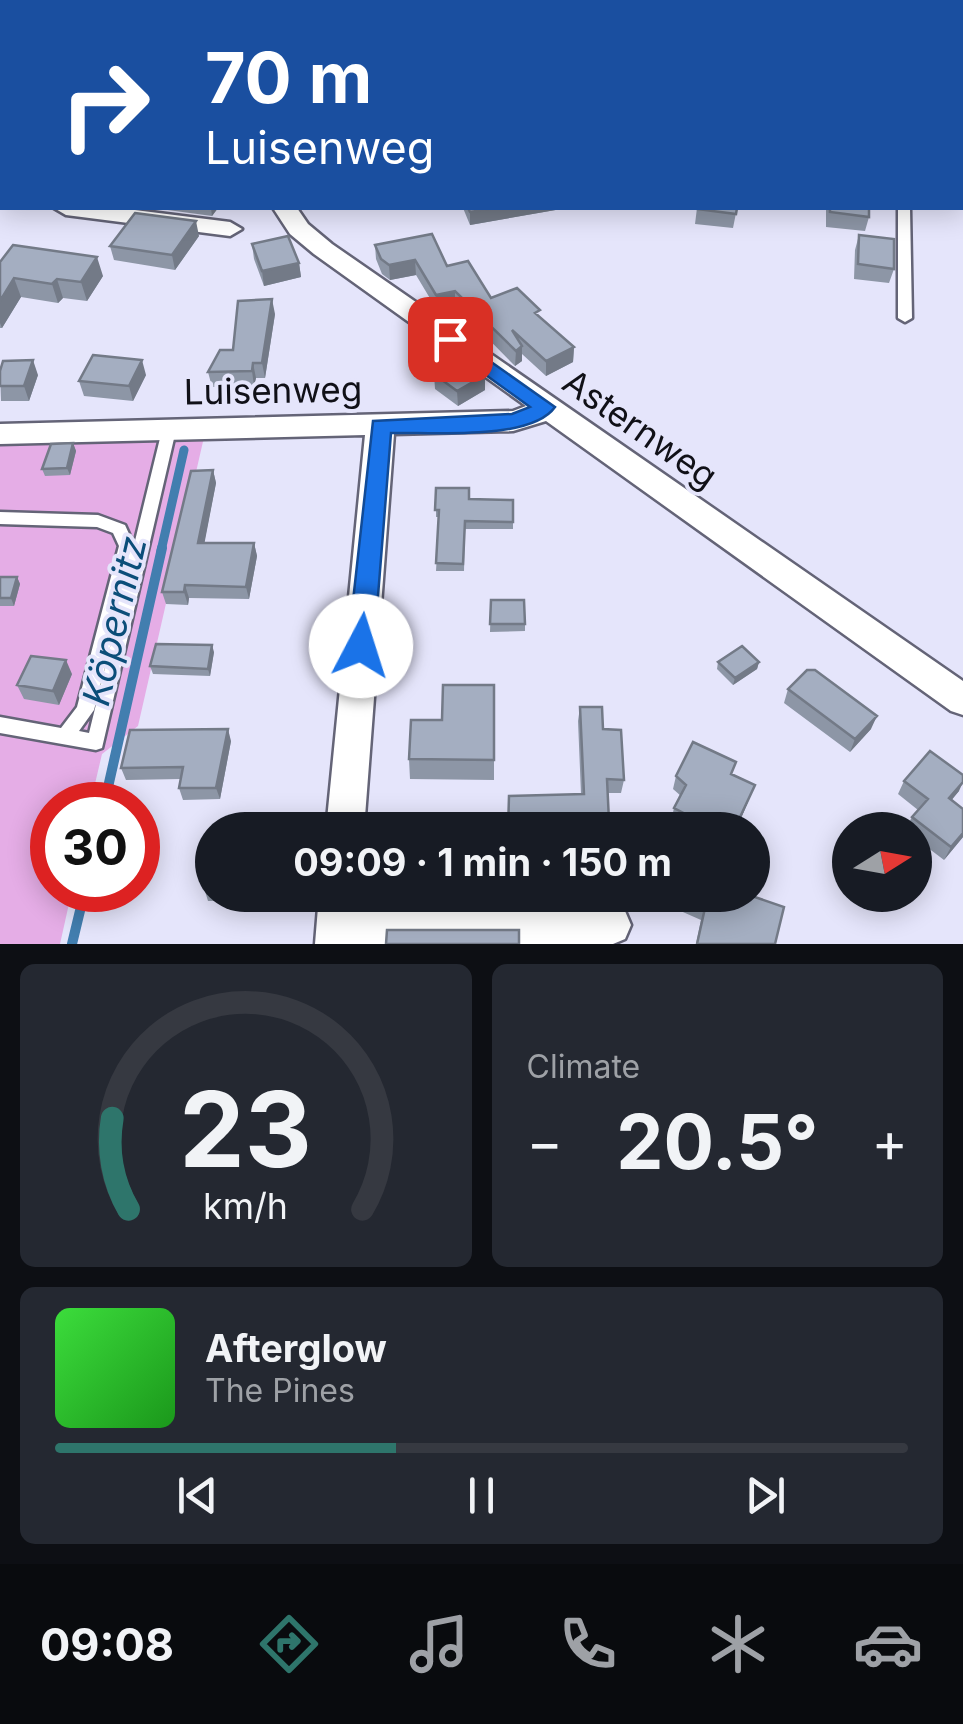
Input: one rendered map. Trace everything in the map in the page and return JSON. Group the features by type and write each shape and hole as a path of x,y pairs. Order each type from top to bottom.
{"street":[{"path":"82,210 230,229"},
{"name":"Asternweg","path":"286,210 299,229 323,249 963,700"},
{"name":"Luisenweg","path":"0,434 512,421 532,417 544,407"},
{"path":"347,812 380,426"},
{"path":"337,921 611,925"}],"lane":[{"path":"904,210 905,318"},
{"path":"0,725 96,742 169,430"},
{"path":"0,518 98,521 119,530 126,546 85,710 64,736"}],"shaded area":[{"path":"207,424 138,726 102,754 95,782 30,782 30,912 67,912 60,944 0,944 0,429"}],"building":[{"path":"705,210 737,210 736,214"},
{"path":"869,210 869,217 830,212"},
{"path":"135,213 196,221 172,255 110,246"},
{"path":"432,234 447,266 468,261 491,298 517,288 540,310 535,313 574,347 546,361 512,330 522,346 516,351 455,291 436,295 415,260 389,265 381,259 375,245"},
{"path":"859,235 894,239 894,269 858,264"},
{"path":"288,236 299,263 262,271 252,244"},
{"path":"13,245 97,257 81,282 57,279 52,284 14,278 0,301 0,262"},
{"path":"272,299 262,363 253,363 252,371 208,372 220,350 233,350 238,301"},
{"path":"93,355 142,360 129,386 79,381"},
{"path":"461,357 485,375 457,391 434,374"},
{"path":"33,360 24,386 0,386 3,361"},
{"path":"73,443 67,468 42,469 51,444"},
{"path":"213,470 198,543 254,543 246,587 185,585 184,592 162,592 191,471"},
{"path":"436,488 469,488 469,499 513,500 513,522 465,521 463,564 436,563"},
{"path":"0,577 17,577 11,598 0,598"},
{"path":"491,600 524,600 525,624 490,624"},
{"path":"156,644 212,645 208,669 150,666"},
{"path":"742,646 759,662 735,678 718,662"},
{"path":"31,656 66,660 53,691 17,685"},
{"path":"807,670 815,670 877,716 855,739 788,689"},
{"path":"443,685 494,685 494,760 409,759 411,720 442,720"},
{"path":"580,707 602,707 603,729 621,730 624,780 607,779 609,812 509,812 509,796 584,794"},
{"path":"228,729 216,788 179,788 183,767 121,768 130,730"},
{"path":"693,742 736,762 731,774 755,785 742,812 682,812 674,808 686,785 676,776"},
{"path":"930,751 963,775 963,782 949,798 963,809 963,833 951,847 932,832 932,812 916,812 928,799 904,781"},
{"path":"770,902 784,907 775,944 697,944 704,912 770,912"},
{"path":"387,930 519,930 519,944 386,944"}],"waterway":[{"name":"Köpernitz","path":"161,551 184,450"},
{"name":"Köpernitz","path":"109,782 162,548"},
{"name":"Köpernitz","path":"72,944 80,912"}],"route":[{"path":"361,646 380,426 512,421 532,417 544,407 450,339"}]}
